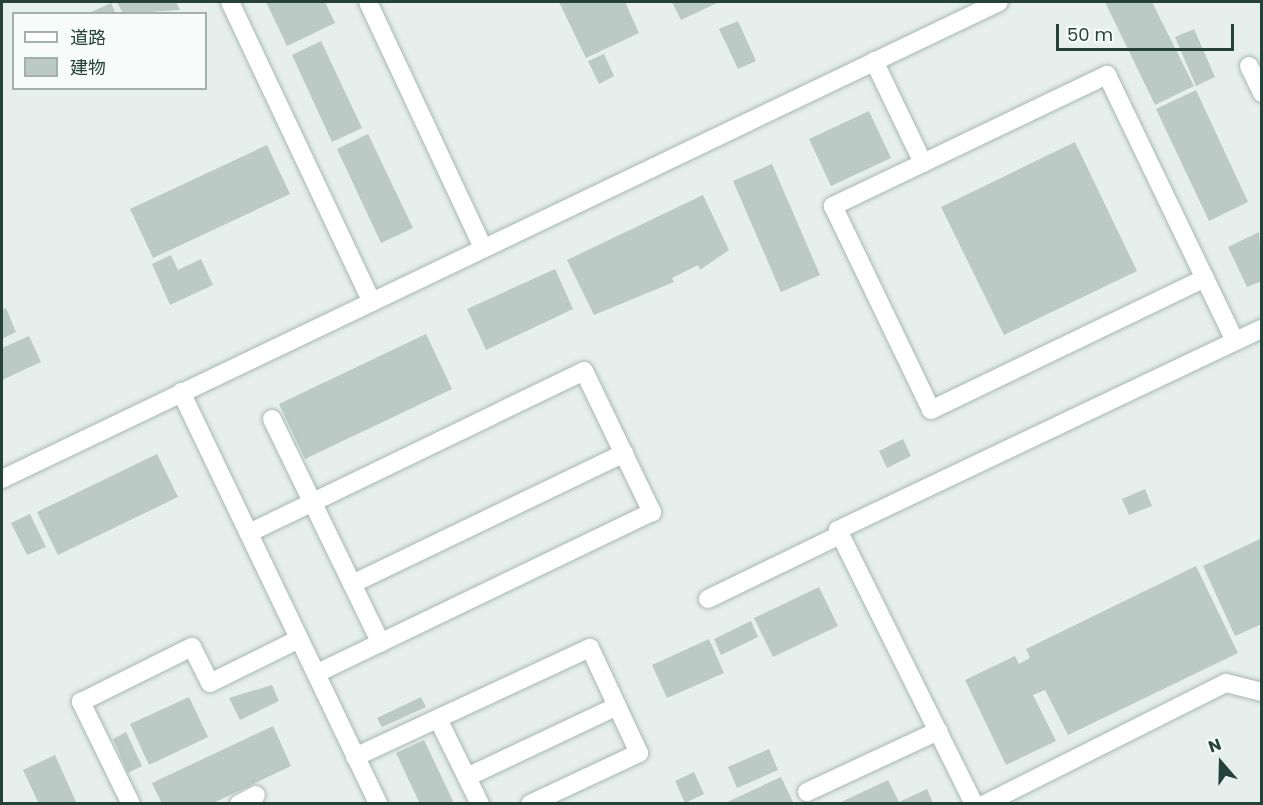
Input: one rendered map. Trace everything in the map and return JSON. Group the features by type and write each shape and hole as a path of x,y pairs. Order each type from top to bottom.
{"street":[{"path":"230,2 372,302"},
{"path":"368,2 483,248"},
{"path":"2,479 995,2"},
{"path":"874,62 923,163"},
{"path":"1249,66 1262,93"},
{"path":"1205,278 931,410 833,206 1107,75 1205,278 1235,341"},
{"path":"974,804 838,530 1262,329"},
{"path":"249,533 584,371 624,453 652,512 316,674"},
{"path":"181,392 378,804"},
{"path":"272,419 381,643"},
{"path":"352,584 624,453"},
{"path":"708,599 840,536"},
{"path":"131,804 81,702 192,647 210,683 299,639"},
{"path":"356,757 590,648 639,753 530,804"},
{"path":"986,804 1226,683 1262,692"},
{"path":"467,777 617,706"},
{"path":"438,719 480,804"},
{"path":"807,792 938,731"},
{"path":"239,804 256,795"}],"building":[{"path":"117,2 176,2 180,10 152,12 122,12"},
{"path":"266,2 325,2 335,23 287,46"},
{"path":"559,2 625,2 639,33 586,58"},
{"path":"672,2 719,2 681,20"},
{"path":"1105,2 1152,2 1194,86 1155,105"},
{"path":"111,3 115,12 91,12"},
{"path":"738,21 756,61 738,69 719,29"},
{"path":"1194,29 1215,77 1196,86 1175,37"},
{"path":"321,41 362,128 332,142 292,55"},
{"path":"604,54 614,76 599,84 588,61"},
{"path":"1196,90 1248,202 1209,221 1156,109"},
{"path":"869,111 891,158 831,186 809,139"},
{"path":"368,134 413,228 381,243 337,149"},
{"path":"1075,142 1137,271 1004,335 941,207"},
{"path":"267,145 290,194 153,258 130,209"},
{"path":"772,164 820,275 781,292 733,181"},
{"path":"703,195 729,250 700,270 698,265 672,278 674,282 594,315 567,260"},
{"path":"1259,232 1262,281 1247,287 1228,247"},
{"path":"171,255 178,270 201,259 213,285 170,305 152,264"},
{"path":"555,269 573,309 486,350 467,309"},
{"path":"6,308 16,332 2,339 2,310"},
{"path":"426,334 452,389 305,459 279,404"},
{"path":"29,336 41,362 2,380 2,348"},
{"path":"903,439 911,456 887,468 879,451"},
{"path":"157,454 178,497 58,555 37,512"},
{"path":"1145,489 1152,506 1129,515 1122,499"},
{"path":"30,514 46,547 27,555 11,523"},
{"path":"1262,538 1262,624 1235,636 1203,566"},
{"path":"1196,566 1238,653 1068,735 1045,690 1033,695 1056,741 1006,765 965,680 1015,656 1019,664 1030,658 1026,649"},
{"path":"819,587 838,626 773,657 754,618"},
{"path":"751,621 758,637 721,655 714,639"},
{"path":"709,639 724,673 667,698 652,665"},
{"path":"272,685 279,701 240,720 229,698"},
{"path":"189,697 208,737 149,765 130,724"},
{"path":"421,697 426,707 382,727 377,718"},
{"path":"273,726 291,766 211,804 162,804 152,783"},
{"path":"126,732 142,766 128,773 113,739"},
{"path":"424,740 453,801 447,804 420,804 396,753"},
{"path":"769,749 778,770 737,788 728,767"},
{"path":"55,755 77,804 39,804 23,770"},
{"path":"694,772 704,794 685,803 675,781"},
{"path":"781,777 794,804 723,804"},
{"path":"888,780 899,802 927,789 933,803 837,804"}]}
